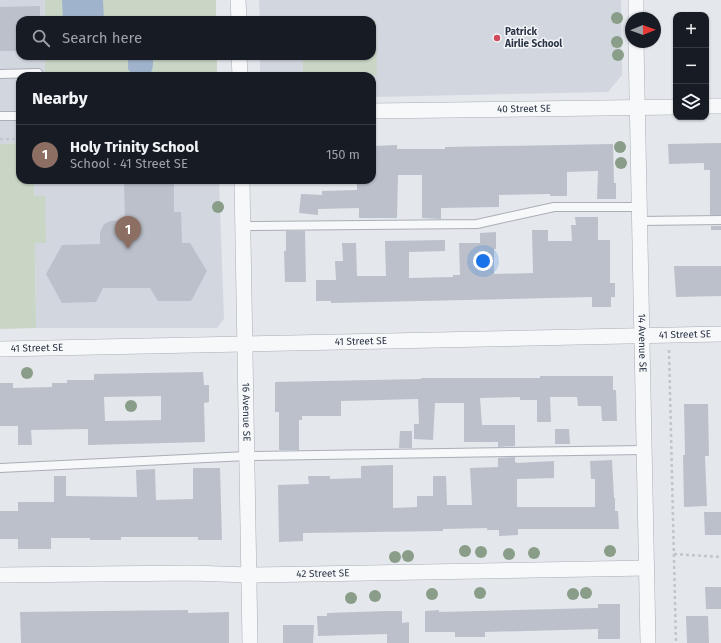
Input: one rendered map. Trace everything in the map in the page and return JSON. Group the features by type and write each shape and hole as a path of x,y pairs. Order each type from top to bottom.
{"street":[{"path":"238,0 239,16"},
{"path":"636,0 636,12"},
{"name":"14 Avenue SE","path":"636,48 648,643"},
{"path":"240,60 240,72"},
{"path":"709,106 721,106"},
{"name":"40 Street SE","path":"376,111 673,107"},
{"name":"16 Avenue SE","path":"242,184 250,643"},
{"name":"41 Street SE","path":"0,349 721,334"},
{"name":"42 Street SE","path":"0,575 191,573 249,574 647,568"}],"lane":[{"path":"0,74 16,74"},
{"path":"0,116 16,116"},
{"path":"242,226 477,224 554,207 721,220"},
{"path":"0,468 247,456 644,450"}],"path":[{"path":"0,139 16,139"},
{"path":"669,335 676,643"},
{"path":"674,554 693,554 721,557"}],"shaded area":[{"path":"0,0 45,0 45,16 16,16 16,60 45,60 45,72 16,72 16,143 0,144"},
{"name":"Patrick Airlie School","path":"259,0 621,0 622,75 608,92 376,97 376,72 260,72 260,60 376,60 376,16 260,16"},
{"path":"34,184 219,184 224,319 217,328 36,328"}],"green space":[{"path":"45,0 216,0 216,16 45,16"},
{"path":"376,21 377,75 376,72 303,72 303,60 376,60"},
{"path":"45,60 217,60 217,72 45,72"},
{"path":"16,143 16,184 34,184 34,196 45,196 46,243 35,243 36,328 0,329 0,144"}],"water":[{"path":"62,0 103,0 104,16 63,16"},
{"path":"128,60 153,60 151,72 130,72 128,69"}],"building":[{"path":"40,6 40,16 16,16 16,51 0,51 0,7"},
{"path":"721,143 721,215 710,215 710,170 704,170 704,163 669,164 668,144"},
{"path":"613,144 616,199 597,199 598,171 567,172 567,196 550,196 550,194 499,195 499,207 441,208 441,219 422,218 422,175 398,175 397,218 359,218 359,208 318,209 318,215 299,213 301,194 322,195 322,191 357,190 357,184 376,184 376,146 397,145 397,149 445,149 445,147"},
{"path":"124,184 174,184 174,212 181,212 182,243 190,243 207,271 191,301 158,301 150,288 103,288 96,302 62,303 46,274 62,245 100,244 100,232 104,224 110,221 125,220"},
{"path":"575,217 598,217 598,240 610,240 610,283 615,283 615,297 611,297 611,307 592,307 592,297 331,303 331,301 316,301 316,280 336,280 335,261 343,261 342,243 356,243 357,276 386,276 385,241 445,240 445,251 409,252 409,278 453,277 453,275 460,275 459,243 480,243 480,233 496,232 494,274 533,273 532,230 548,230 548,241 572,241 571,225 576,225"},
{"path":"711,226 721,226 721,230 711,230"},
{"path":"286,231 305,231 306,282 285,282 284,251 286,251"},
{"path":"674,266 721,266 721,296 676,297"},
{"path":"203,372 204,385 209,385 209,402 204,403 205,442 88,445 88,429 31,430 32,445 18,445 18,426 0,426 0,383 13,383 13,388 52,387 52,383 67,383 67,380 94,380 94,374","holes":["161,396 161,420 105,421 104,397"]},
{"path":"540,376 613,376 613,390 616,390 617,421 602,421 601,406 578,406 577,397 550,397 551,422 537,422 537,400 520,400 520,397 480,398 482,425 515,425 515,446 498,447 498,442 464,442 464,403 435,403 433,440 414,439 414,424 419,424 418,399 341,401 341,416 302,416 302,420 299,420 299,450 279,450 279,412 275,412 275,382 421,378 540,378"},
{"path":"684,404 708,404 709,456 705,456 707,506 684,507"},
{"path":"555,429 569,429 570,444 555,444"},
{"path":"400,431 412,431 412,448 399,448"},
{"path":"515,457 515,462 517,463 554,461 554,478 517,479 517,507 595,507 595,479 591,479 590,461 612,460 615,511 618,511 619,529 518,529 518,535 499,536 499,530 487,530 487,528 443,529 443,531 303,533 303,541 279,542 278,485 309,484 308,476 330,476 330,479 361,478 361,466 393,465 393,508 417,507 417,496 433,496 433,476 446,476 447,505 472,505 470,468 498,467 498,458"},
{"path":"193,468 220,468 222,540 198,540 198,537 121,537 121,540 51,538 51,549 18,549 18,539 0,539 0,511 18,511 18,502 54,502 54,476 66,476 66,496 137,497 136,470 155,469 156,500 193,499"},
{"path":"704,512 721,512 721,535 705,535"},
{"path":"705,587 721,587 721,609 706,609"},
{"path":"598,604 620,604 620,639 598,639 598,629 485,632 485,637 455,637 455,632 425,632 425,611 439,610 439,612 598,608"},
{"path":"188,610 188,613 229,612 229,643 21,643 20,612"},
{"path":"402,611 402,623 409,622 409,643 387,643 387,634 318,636 317,616 327,616 327,613"},
{"path":"686,616 708,616 709,643 687,643"},
{"path":"283,625 314,625 313,643 283,643"}],"place":[{"name":"Patrick Airlie School","path":"497,38"},
{"name":"Holy Trinity School","path":"128,249"}]}
